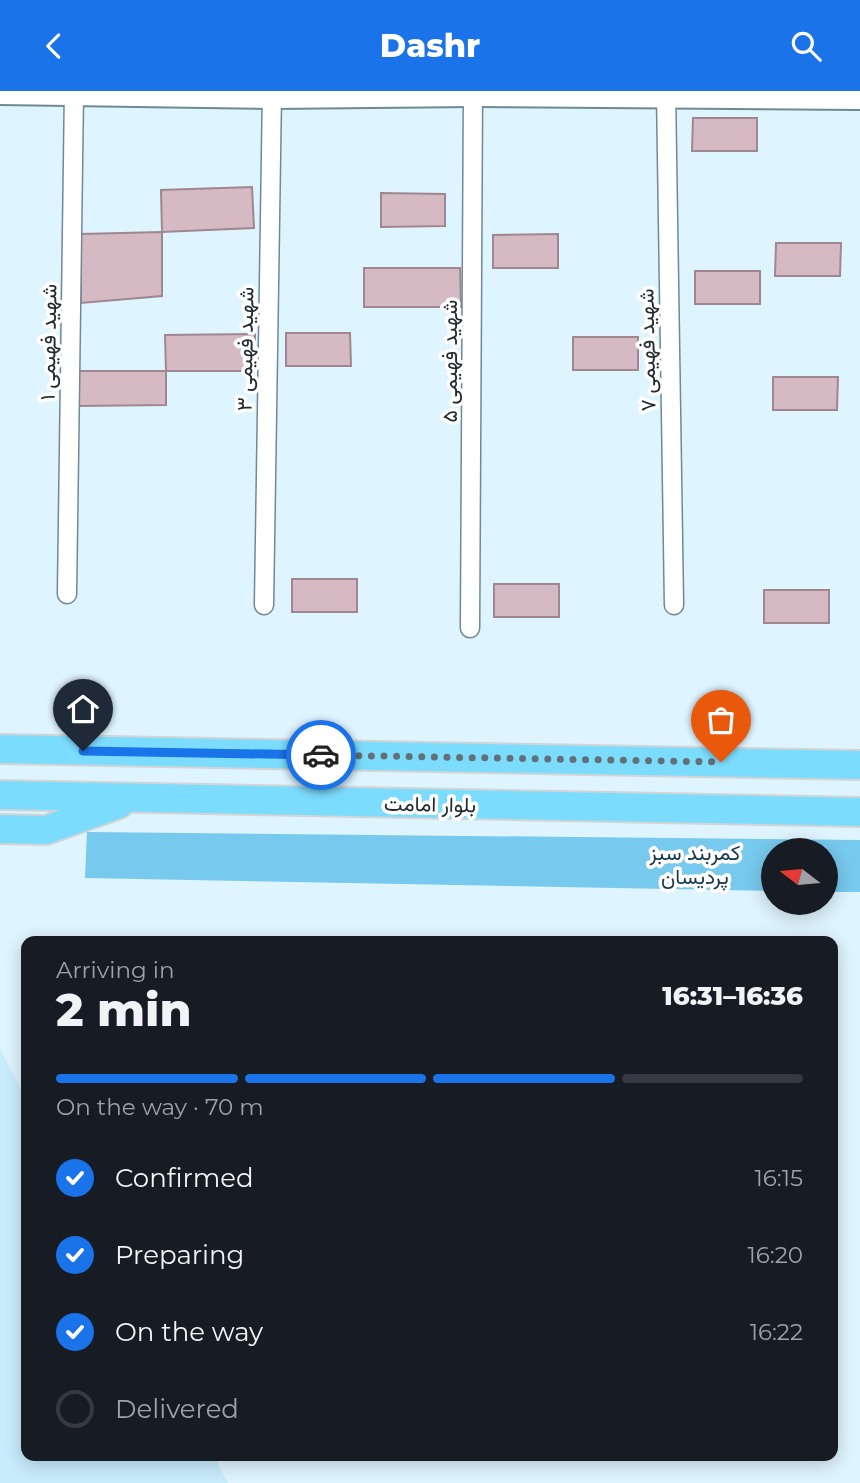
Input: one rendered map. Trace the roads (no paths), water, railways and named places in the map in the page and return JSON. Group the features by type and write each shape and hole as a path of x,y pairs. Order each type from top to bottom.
{"main road":[{"path":"0,749 860,765"},
{"name":"بلوار امامت","path":"0,795 860,812"},
{"path":"0,829 46,830 135,798"}],"street":[{"path":"0,91 860,96"},
{"name":"شهید فهیمی ۱","path":"67,594 74,91"},
{"name":"شهید فهیمی ۵","path":"470,628 473,92"},
{"name":"شهید فهیمی ۳","path":"264,604 272,93"},
{"name":"شهید فهیمی ۷","path":"666,93 674,605"}],"park label":[{"name":"کمربند سبز پردیسان","path":"695,864"}]}
